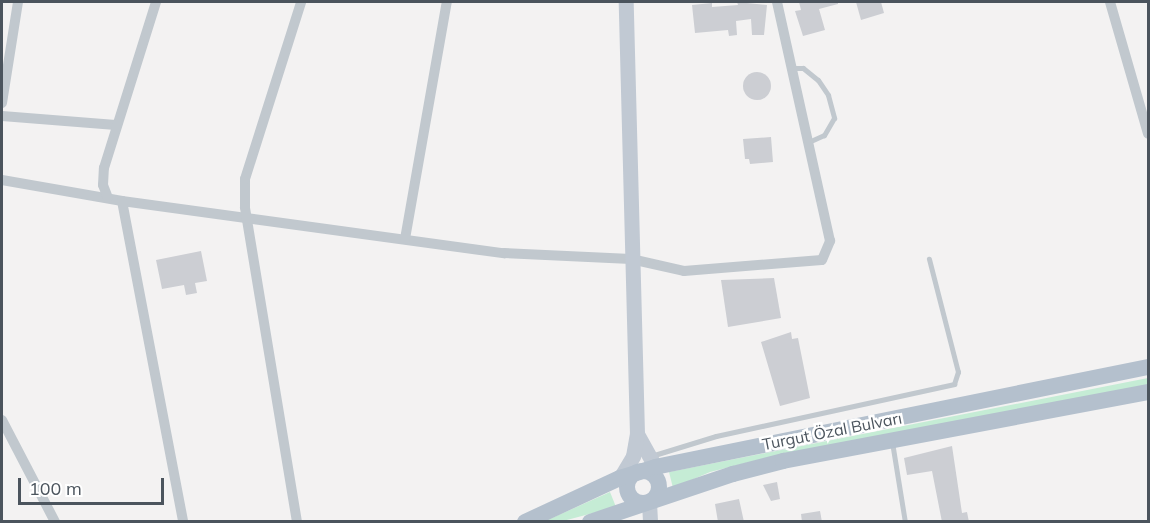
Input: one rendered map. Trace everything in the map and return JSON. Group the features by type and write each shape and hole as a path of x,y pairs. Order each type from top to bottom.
{"main road":[{"name":"Turgut Özal Bulvarı","path":"525,522 649,465 1149,367"},
{"name":"Turgut Özal Bulvarı","path":"590,522 754,468 1149,392"},
{"path":"649,465 650,472 657,480 657,495 649,502 634,501 628,492 630,477 649,465"}],"street":[{"path":"2,102 18,2"},
{"path":"108,198 103,185 104,168 156,2"},
{"path":"297,522 246,216 244,178 301,2"},
{"path":"405,239 447,2"},
{"path":"620,478 633,456 637,434 626,2"},
{"path":"2,180 122,201 246,216 504,253 631,259 697,272 822,260 830,241 777,2"},
{"path":"1110,2 1149,134"},
{"path":"2,116 116,125"},
{"path":"122,201 183,522"},
{"path":"2,420 55,522"},
{"path":"637,434 649,465"},
{"path":"649,502 650,522"}],"lane":[{"path":"792,68 803,68 818,80 828,95 834,118 824,135 808,142"},
{"path":"649,465 716,436 954,384 958,372 929,259"},
{"path":"891,440 905,522"}],"green space":[{"path":"1148,378 1148,385 770,457 710,472 673,488 669,472"},
{"path":"610,492 616,507 563,521 543,522"}],"building":[{"path":"737,2 767,5 764,35 752,35 751,19 736,21 737,35 729,36 728,30 695,33 692,5 712,3 712,7 738,5"},
{"path":"799,2 838,2 838,4 819,9 825,30 803,36 795,11 801,10"},
{"path":"856,2 881,2 884,13 861,20"},
{"path":"757,72 767,76 771,86 767,96 757,100 747,96 743,86 747,76"},
{"path":"771,137 773,162 750,164 749,159 745,159 743,139"},
{"path":"201,251 207,281 195,283 197,293 186,295 184,285 162,289 156,260"},
{"path":"774,278 781,318 728,327 721,280"},
{"path":"791,332 792,339 798,338 810,398 780,406 761,342"},
{"path":"952,446 962,513 967,512 969,522 942,522 932,471 907,475 904,458"},
{"path":"777,482 780,499 771,501 763,485"},
{"path":"739,499 744,522 718,522 715,504"},
{"path":"820,511 822,522 802,522 801,514"}]}
